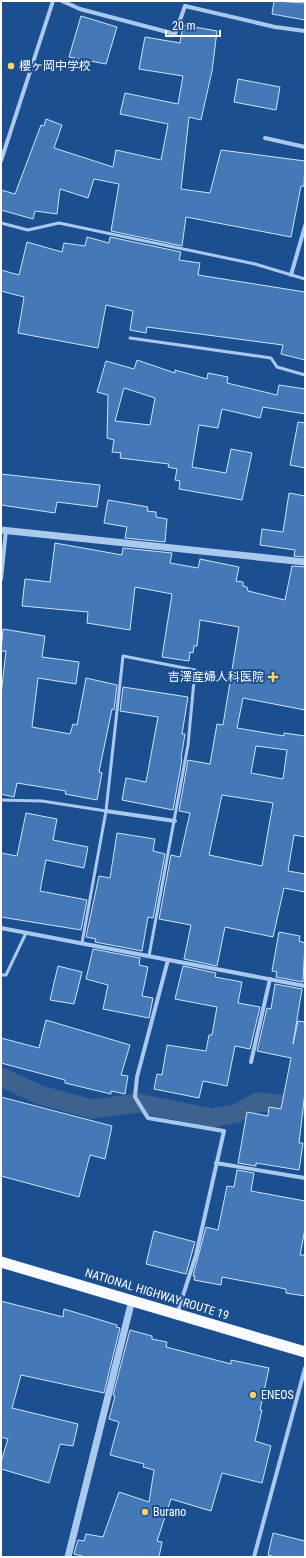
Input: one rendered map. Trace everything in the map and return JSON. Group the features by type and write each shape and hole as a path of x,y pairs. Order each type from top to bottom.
{"highway":[{"name":"NATIONAL HIGHWAY ROUTE 19","path":"1,1262 305,1352"}],"street":[{"path":"1,161 53,1"},
{"path":"62,1 80,9 174,34 185,6 275,27 305,31"},
{"path":"264,138 305,147"},
{"path":"291,275 305,226"},
{"path":"1,579 4,530 305,562"},
{"path":"106,810 175,821"},
{"path":"1,928 305,986"},
{"path":"168,960 137,1077 135,1097 148,1118 224,1131 196,1255 177,1314"},
{"path":"251,1062 270,979"},
{"path":"216,1163 305,1178"},
{"path":"68,1557 132,1300"},
{"path":"254,1557 305,1368"}],"lane":[{"path":"1,223 28,230 59,223 255,264 305,279"},
{"path":"130,338 271,358 277,367 305,375"},
{"path":"82,943 106,810 123,656 195,670 188,746 149,956"},
{"path":"1,800 42,801 106,810"},
{"path":"1,975 6,975 26,933"}],"building":[{"path":"274,1 305,3 305,20 272,14"},
{"path":"81,16 117,27 106,64 69,57"},
{"path":"183,25 217,31 212,71 201,120 189,117 181,189 210,193 221,150 305,161 304,186 301,186 291,237 186,217 182,246 111,231 119,184 94,179 88,198 60,189 57,214 35,211 33,219 1,210 1,190 15,194 41,125 44,126 46,119 62,125 54,148 113,167 116,150 161,160 168,124 120,114 125,93 178,104 183,76 139,69 145,37 180,43"},
{"path":"238,79 280,87 276,110 234,102"},
{"path":"87,237 109,243 110,237 181,252 179,260 200,263 198,275 305,292 305,360 281,354 283,345 147,327 146,333 130,330 133,311 106,305 98,348 18,333 24,297 1,291 1,270 19,275 27,242 62,252 64,243 85,246"},
{"path":"137,360 175,373 175,370 207,379 208,373 228,377 227,383 277,395 279,385 305,389 305,414 263,407 260,418 222,409 218,428 199,425 192,467 226,473 231,449 252,453 242,500 179,489 180,481 175,480 177,469 168,467 169,464 120,458 121,453 112,452 114,440 107,438 108,395 97,392 106,361 134,369","holes":["124,388 155,398 150,425 115,421"]},
{"path":"298,422 305,423 305,468 290,465"},
{"path":"1,474 100,485 97,507 57,502 55,513 1,505"},
{"path":"289,493 305,496 305,557 294,556 295,550 260,545 262,529 283,532"},
{"path":"108,500 148,507 147,511 156,512 156,517 167,519 165,542 125,538 127,527 104,523"},
{"path":"55,543 122,555 123,548 172,553 170,563 198,568 200,559 239,567 236,581 243,582 243,586 247,587 248,591 285,600 292,566 305,567 305,710 243,698 237,728 284,736 284,733 305,736 305,837 294,835 288,871 305,874 305,892 284,888 273,937 225,927 217,966 184,959 191,925 159,919 171,855 180,857 190,813 179,811 188,760 210,764 217,724 223,725 239,627 200,620 197,646 194,646 193,653 190,652 189,661 162,657 172,594 135,587 130,630 87,623 88,612 22,606 25,579 50,582","holes":["256,746 287,750 283,779 251,773","222,795 273,803 262,866 209,855"]},
{"path":"3,629 45,636 42,657 79,662 76,684 38,678 32,727 70,734 73,724 77,725 86,678 117,685 114,710 112,709 99,772 102,773 97,800 65,794 66,791 17,783 14,797 1,794 1,695 6,651 1,651"},
{"path":"123,687 188,697 182,734 185,734 182,759 173,810 122,800 126,778 146,782 158,717 120,711"},
{"path":"26,813 57,819 53,840 88,847 84,868 46,860 40,891 87,900 81,930 1,917 1,853 17,856"},
{"path":"117,833 155,839 153,851 165,854 153,918 148,917 142,951 95,942 96,939 86,937 99,876 110,878"},
{"path":"279,932 300,936 299,941 305,943 303,982 276,977 277,972 272,971"},
{"path":"93,949 140,958 139,965 148,967 142,996 153,998 149,1018 103,1009 108,985 86,979"},
{"path":"58,966 82,972 74,1004 50,1000"},
{"path":"183,966 216,973 215,977 242,982 238,1003 260,1007 250,1049 235,1046 227,1086 203,1081 199,1098 154,1089 157,1074 162,1075 167,1045 206,1051 209,1035 212,1035 217,1007 175,999"},
{"path":"275,984 302,989 293,1044 298,1021 305,1022 305,1092 299,1143 303,1143 299,1170 256,1163 256,1166 238,1163 247,1112 268,1116 269,1107 281,1109 291,1058 257,1051 267,1008 271,1009"},
{"path":"46,1020 130,1045 121,1075 128,1076 125,1094 111,1091 111,1094 65,1083 65,1080 1,1063 1,1038 39,1048"},
{"path":"1,1097 112,1126 105,1159 90,1155 79,1197 1,1176"},
{"path":"237,1170 254,1173 251,1191 305,1201 305,1229 300,1255 305,1255 305,1296 286,1293 286,1289 222,1277 221,1285 194,1280 195,1276 193,1276 206,1227 218,1230 227,1186 234,1187"},
{"path":"154,1231 195,1242 186,1274 146,1264"},
{"path":"1,1301 63,1317 64,1309 117,1325 116,1327 120,1328 104,1393 21,1375 12,1408 78,1424 73,1446 60,1444 49,1483 1,1469 1,1462 8,1439 1,1437"},
{"path":"130,1330 152,1336 152,1339 167,1342 166,1347 231,1364 231,1360 269,1368 255,1441 271,1446 262,1483 222,1473 211,1511 171,1499 157,1541 162,1542 159,1557 81,1557 82,1556 74,1554 78,1540 84,1541 86,1534 103,1537 119,1492 149,1502 154,1470 143,1467 144,1464 110,1455 119,1422 109,1419 115,1396 113,1395"},
{"path":"273,1533 305,1541 305,1557 275,1557 268,1555"}],"waterway":[{"path":"1,1077 40,1095 92,1109 138,1103 212,1118 235,1114 257,1102 305,1106"}],"place":[{"name":"櫻ヶ岡中学校","path":"11,66"},
{"name":"吉澤産婦人科医院","path":"273,677"},
{"name":"ENEOS","path":"253,1395"},
{"name":"Burano","path":"145,1512"}]}
